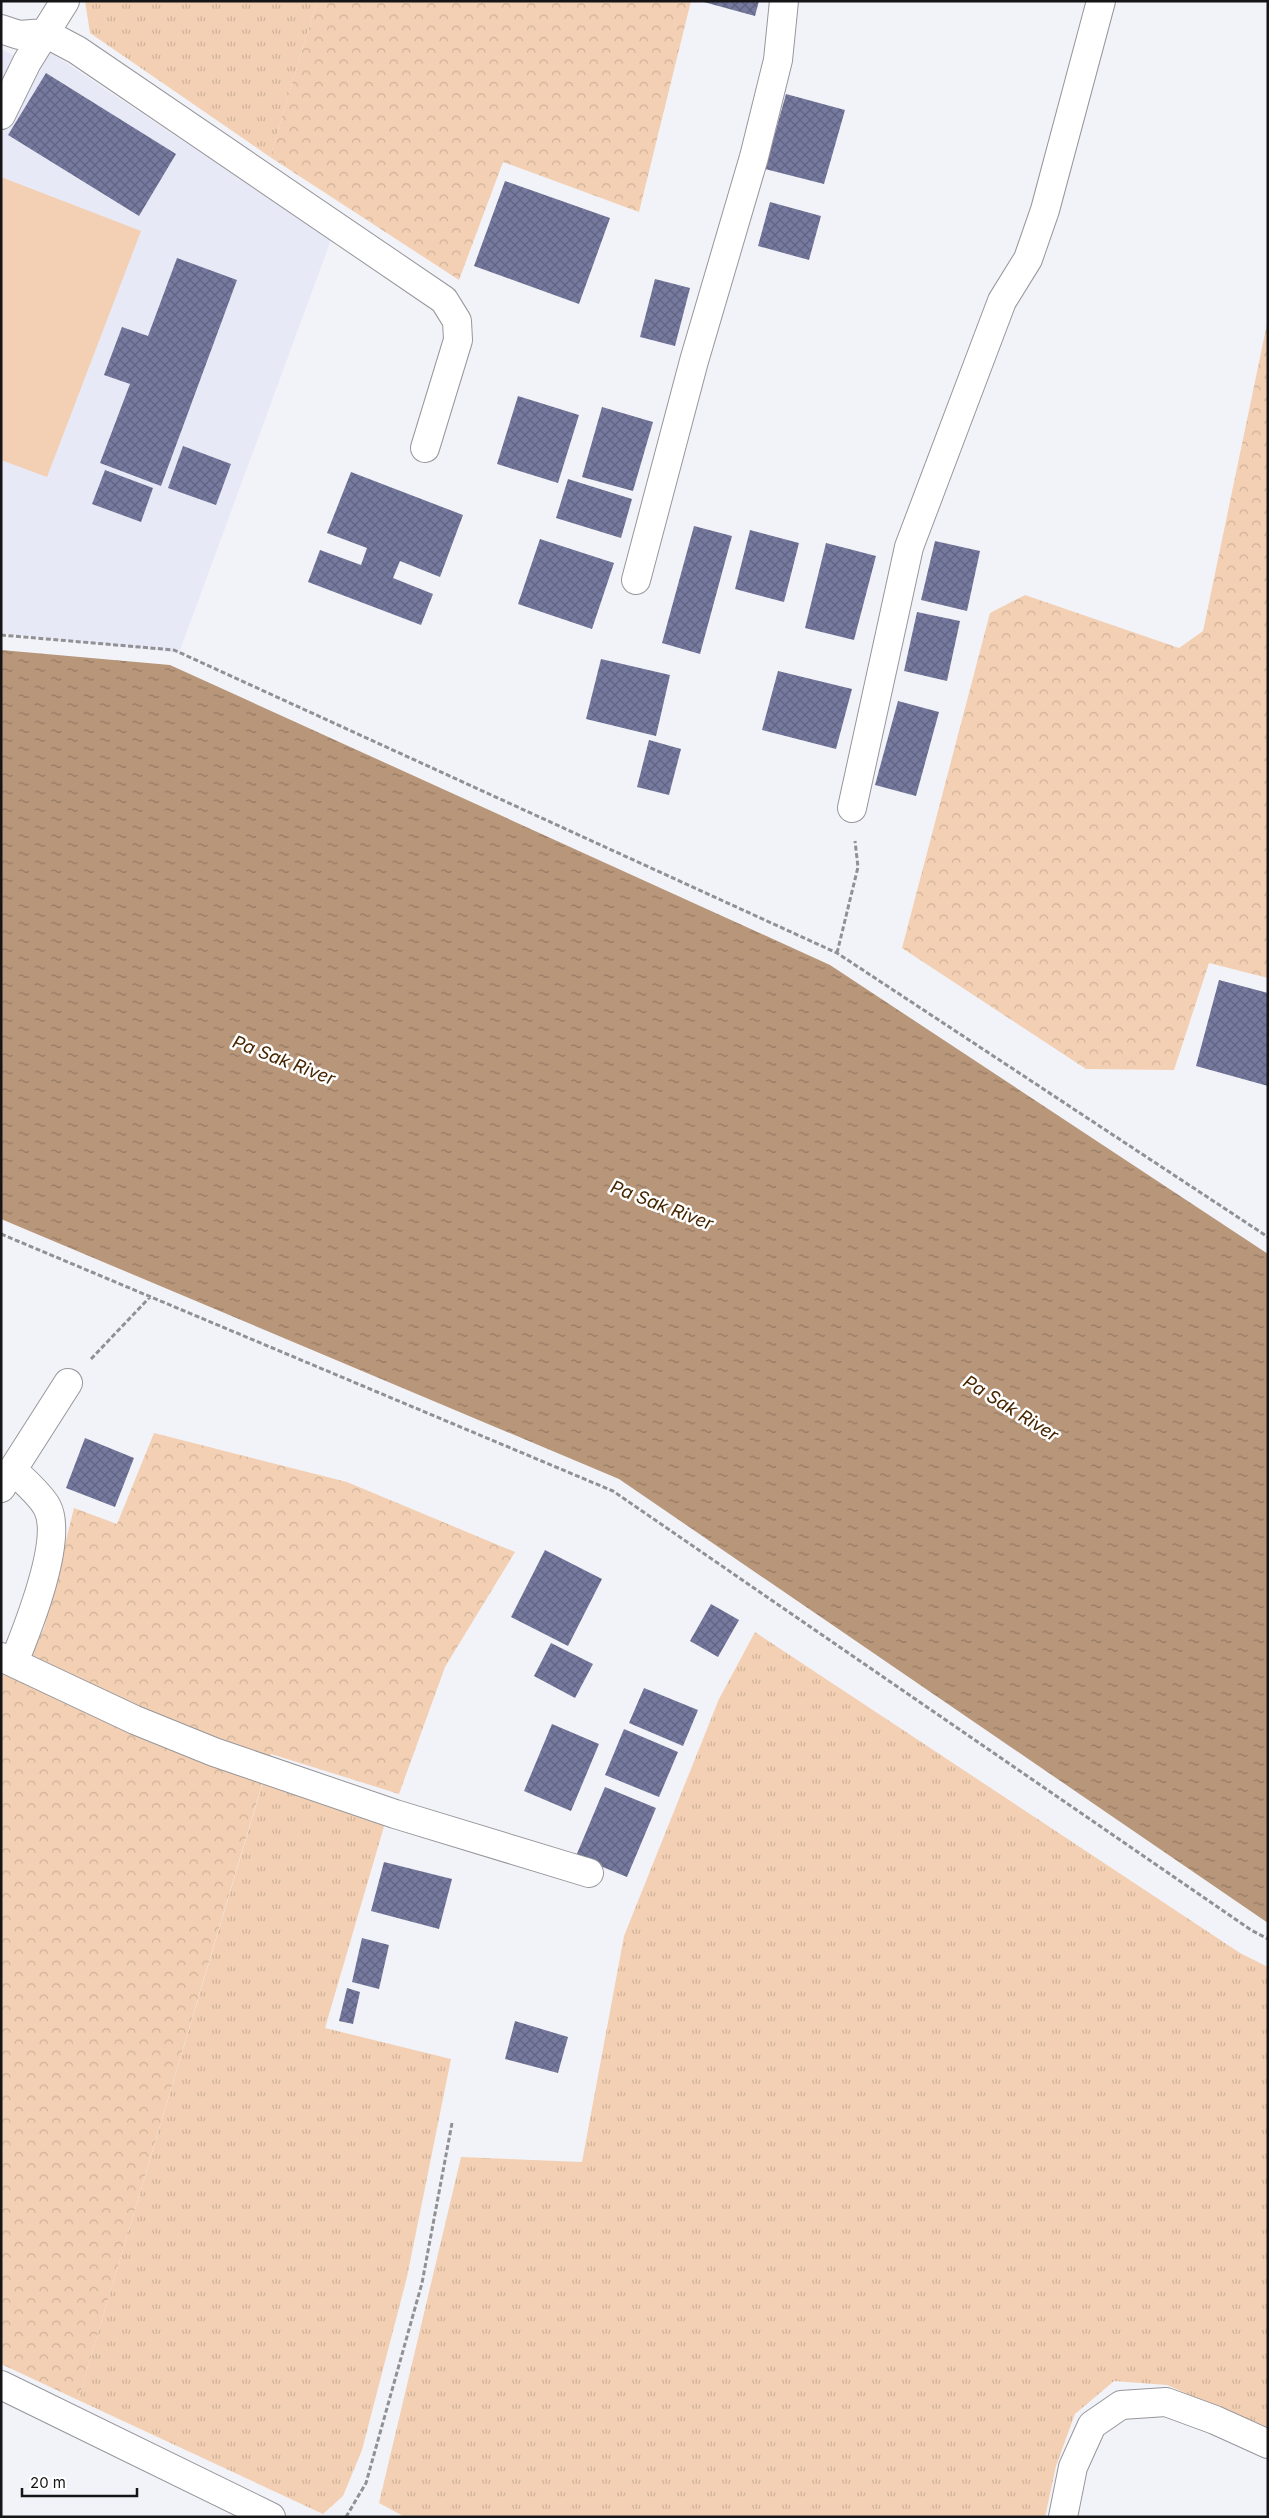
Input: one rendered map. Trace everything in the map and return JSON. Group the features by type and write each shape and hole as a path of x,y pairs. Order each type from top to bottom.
{"street":[{"path":"1,115 27,62 65,1"},
{"path":"636,580 694,361 756,147 778,60 784,1"},
{"path":"852,808 909,547 1002,301 1028,259 1045,210 1101,1"},
{"path":"1,29 19,35 45,33 77,50 444,300 457,321 458,340 425,448"},
{"path":"68,1383 7,1479 47,1506 53,1526 50,1551 32,1619 8,1660 135,1720 214,1752 395,1814 589,1873"},
{"path":"1,2385 270,2517"},
{"path":"1063,2517 1073,2467 1092,2425 1121,2405 1166,2402 1215,2420 1268,2444"}],"path":[{"path":"1,635 174,650 837,953 1268,1237"},
{"path":"837,953 858,867 852,808"},
{"path":"1,1234 613,1492 1242,1925 1268,1939"},
{"path":"68,1383 150,1297"},
{"path":"346,2517 366,2484 422,2284 452,2123"}],"shaded area":[{"path":"1,49 33,65 50,52 331,240 179,653 1,633"}],"green space":[{"path":"85,1 317,1 270,157 90,33"},
{"path":"317,1 691,1 639,212 503,162 459,280 270,157"},
{"path":"1,177 141,231 47,477 1,460"},
{"path":"1268,319 1268,978 1209,963 1174,1070 1086,1069 902,948 990,613 1025,595 1179,648 1203,631"},
{"path":"154,1433 347,1482 515,1552 445,1667 399,1794 271,1754 78,2400 1,2364 1,1672 19,1679 44,1628 74,1508 117,1524"},
{"path":"755,1632 1240,1953 1268,1967 1268,2429 1167,2385 1114,2381 1075,2414 1056,2466 1045,2517 405,2517 379,2503 461,2157 582,2162 624,1936 719,1699"},
{"path":"263,1782 385,1823 325,2028 451,2059 407,2277 362,2450 343,2496 323,2514 78,2400"}],"water":[{"name":"Pa Sak River","path":"1,650 170,665 830,965 1268,1254 1268,1923 619,1479 1,1219"}],"building":[{"path":"700,1 759,1 755,16"},
{"path":"46,73 176,154 139,216 8,135"},
{"path":"786,94 845,110 824,184 765,169"},
{"path":"505,181 610,218 579,304 474,266"},
{"path":"770,202 821,216 809,260 758,246"},
{"path":"177,258 237,280 161,486 100,463 130,384 104,375 122,327 148,336"},
{"path":"655,279 690,288 675,346 640,337"},
{"path":"518,396 579,415 558,483 497,464"},
{"path":"602,407 653,422 633,491 582,477"},
{"path":"183,446 231,464 216,505 168,488"},
{"path":"105,470 153,488 141,522 92,504"},
{"path":"351,472 463,515 440,577 400,561 393,578 433,594 421,625 308,582 320,550 361,565 367,548 327,533"},
{"path":"568,479 632,499 621,538 556,518"},
{"path":"694,526 732,536 700,654 662,643"},
{"path":"750,530 799,543 784,602 735,589"},
{"path":"540,539 614,563 592,629 518,604"},
{"path":"935,541 980,551 967,611 921,600"},
{"path":"826,543 876,556 854,640 805,628"},
{"path":"917,612 960,621 947,681 904,671"},
{"path":"601,659 670,675 656,736 586,719"},
{"path":"778,671 852,689 836,749 762,730"},
{"path":"898,701 939,712 916,796 875,785"},
{"path":"649,740 681,749 669,795 637,787"},
{"path":"1219,980 1268,993 1268,1086 1196,1066"},
{"path":"85,1438 134,1458 115,1507 66,1488"},
{"path":"545,1550 602,1579 568,1646 511,1617"},
{"path":"711,1604 739,1620 718,1657 690,1641"},
{"path":"551,1643 593,1664 575,1698 534,1676"},
{"path":"644,1688 698,1710 683,1746 629,1723"},
{"path":"552,1724 599,1744 571,1811 524,1791"},
{"path":"624,1729 678,1752 659,1797 605,1775"},
{"path":"605,1787 656,1808 627,1877 576,1856"},
{"path":"384,1862 452,1879 439,1929 371,1911"},
{"path":"362,1938 389,1945 379,1989 352,1982"},
{"path":"347,1988 360,1992 353,2024 339,2021"},
{"path":"515,2021 568,2037 558,2073 505,2059"}]}
